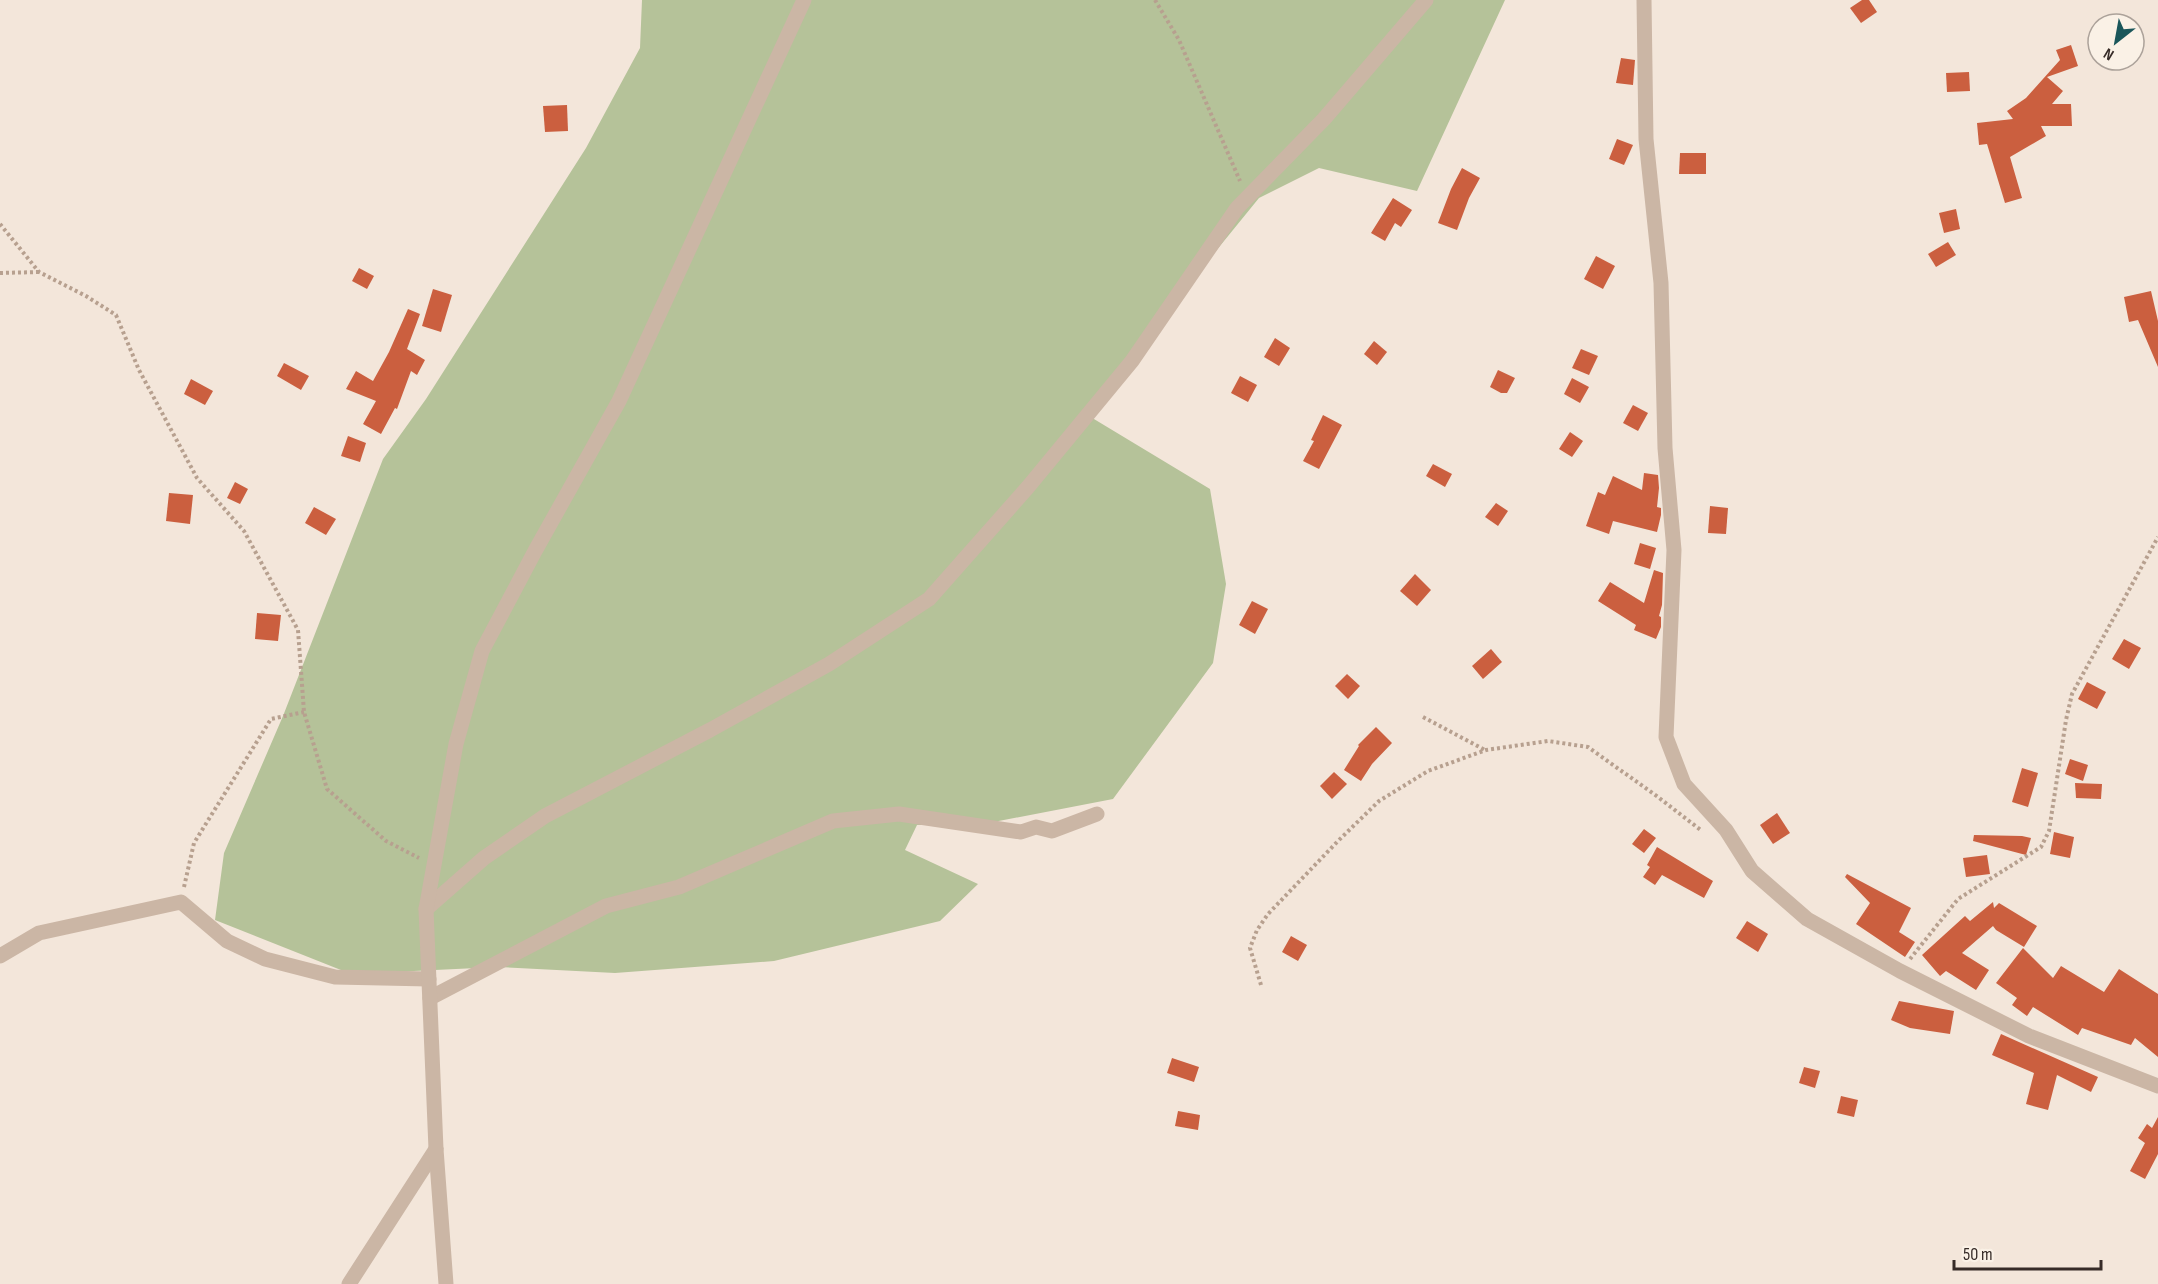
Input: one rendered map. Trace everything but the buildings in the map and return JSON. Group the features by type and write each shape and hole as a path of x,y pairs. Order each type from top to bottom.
{"street":[{"path":"445,1282 436,1149 426,909 456,744 482,651 619,401 804,0"},
{"path":"426,909 484,858 545,816 710,730 829,664 929,599 1028,487 1132,361 1237,208 1324,119 1426,0"},
{"path":"1644,0 1646,139 1661,283 1665,448 1674,550 1666,737 1684,784 1726,830 1752,871 1807,919 1900,971 2029,1036 2158,1086"},
{"path":"430,998 606,906 679,887 833,821 899,814 1021,832 1036,827 1052,831 1097,814"},
{"path":"0,956 39,933 181,902 227,941 265,959 334,977 429,979"},
{"path":"349,1284 436,1149"}],"path":[{"path":"1155,0 1179,40 1238,174 1246,199"},
{"path":"0,224 39,272 86,296 116,315 139,370 197,478 244,531 298,630 304,712 327,789 386,841 434,866"},
{"path":"0,273 39,272"},
{"path":"1900,971 1958,898 2042,847 2049,831 2072,694 2158,537"},
{"path":"181,902 194,843 271,719 304,712"},
{"path":"1423,717 1486,750"},
{"path":"1261,985 1250,948 1257,930 1268,914 1379,801 1428,771 1486,750 1548,741 1588,747 1705,834"}],"green space":[{"path":"642,0 1505,0 1417,191 1319,168 1259,198 1084,413 1210,489 1226,584 1213,663 1113,799 978,825 917,825 905,850 978,884 940,921 774,961 615,973 498,967 351,974 215,920 224,853 283,716 383,459 426,399 586,148 640,48"}]}
